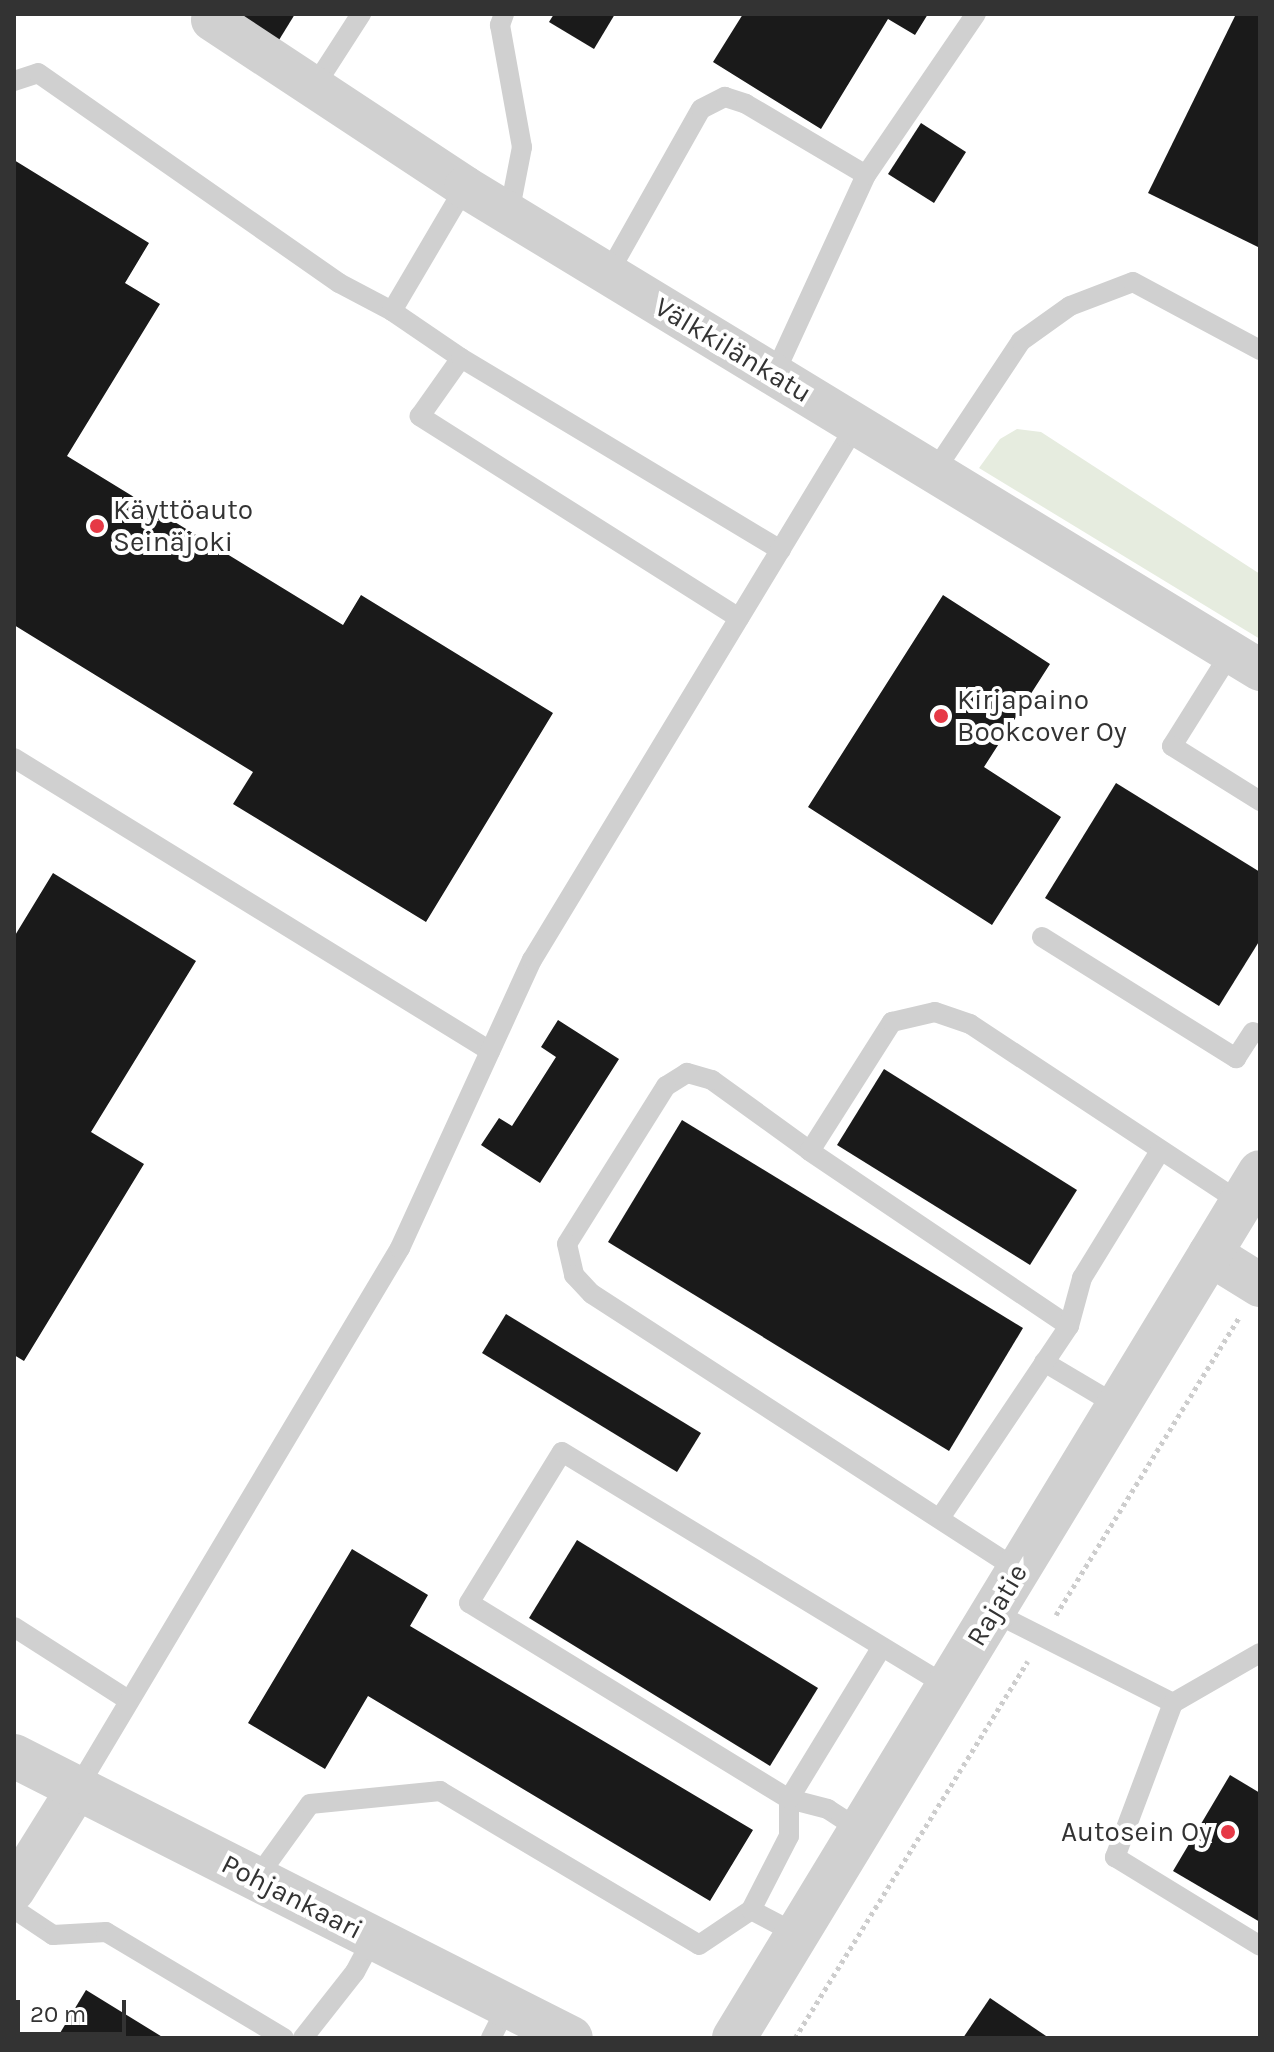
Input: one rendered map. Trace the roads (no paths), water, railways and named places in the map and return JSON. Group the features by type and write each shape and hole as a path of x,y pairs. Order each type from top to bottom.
{"street":[{"name":"Välkkilänkatu","path":"212,20 465,187 1245,661"},
{"name":"Rajatie","path":"734,2038 1251,1187"},
{"path":"1210,1254 1260,1285"},
{"name":"Pohjankaari","path":"14,1756 373,1938 499,2022 571,2038"},
{"path":"14,1890 77,1789"}],"lane":[{"path":"314,87 361,14"},
{"path":"504,14 500,25 522,147 509,214"},
{"path":"774,375 866,175 976,14"},
{"path":"14,81 38,73 339,283 392,311 461,358 781,550"},
{"path":"608,274 701,109 725,97 746,104 866,175"},
{"path":"392,311 465,187"},
{"path":"934,472 1021,341 1070,306 1133,282 1260,350"},
{"path":"461,358 420,416 739,618"},
{"path":"77,1789 400,1248 532,960 856,425"},
{"path":"1245,661 1172,746 1260,801"},
{"path":"14,758 490,1051"},
{"path":"1042,937 1236,1058 1258,1030"},
{"path":"810,1151 892,1022 935,1012 970,1024 1160,1151 1251,1187"},
{"path":"1018,1570 592,1294 574,1275 567,1244 666,1086 687,1073 712,1080 810,1151 1069,1326"},
{"path":"940,1518 1069,1326 1082,1278 1160,1151"},
{"path":"1044,1362 1118,1406"},
{"path":"860,1830 828,1809 789,1799 469,1603 562,1452 947,1686"},
{"path":"993,1612 1173,1703"},
{"path":"14,1627 128,1700"},
{"path":"256,1879 310,1804 440,1791 699,1945 751,1910 789,1836 789,1799 881,1648"},
{"path":"1260,1653 1173,1703 1115,1857 1260,1946"},
{"path":"14,1909 53,1935 106,1932 284,2038"},
{"path":"751,1910 797,1934"},
{"path":"303,2038 355,1972 373,1938"}],"place":[{"name":"Käyttöauto Seinäjoki","path":"97,526"},
{"name":"Kirjapaino Bookcover Oy","path":"941,716"},
{"name":"Autosein Oy","path":"1228,1832"}]}
